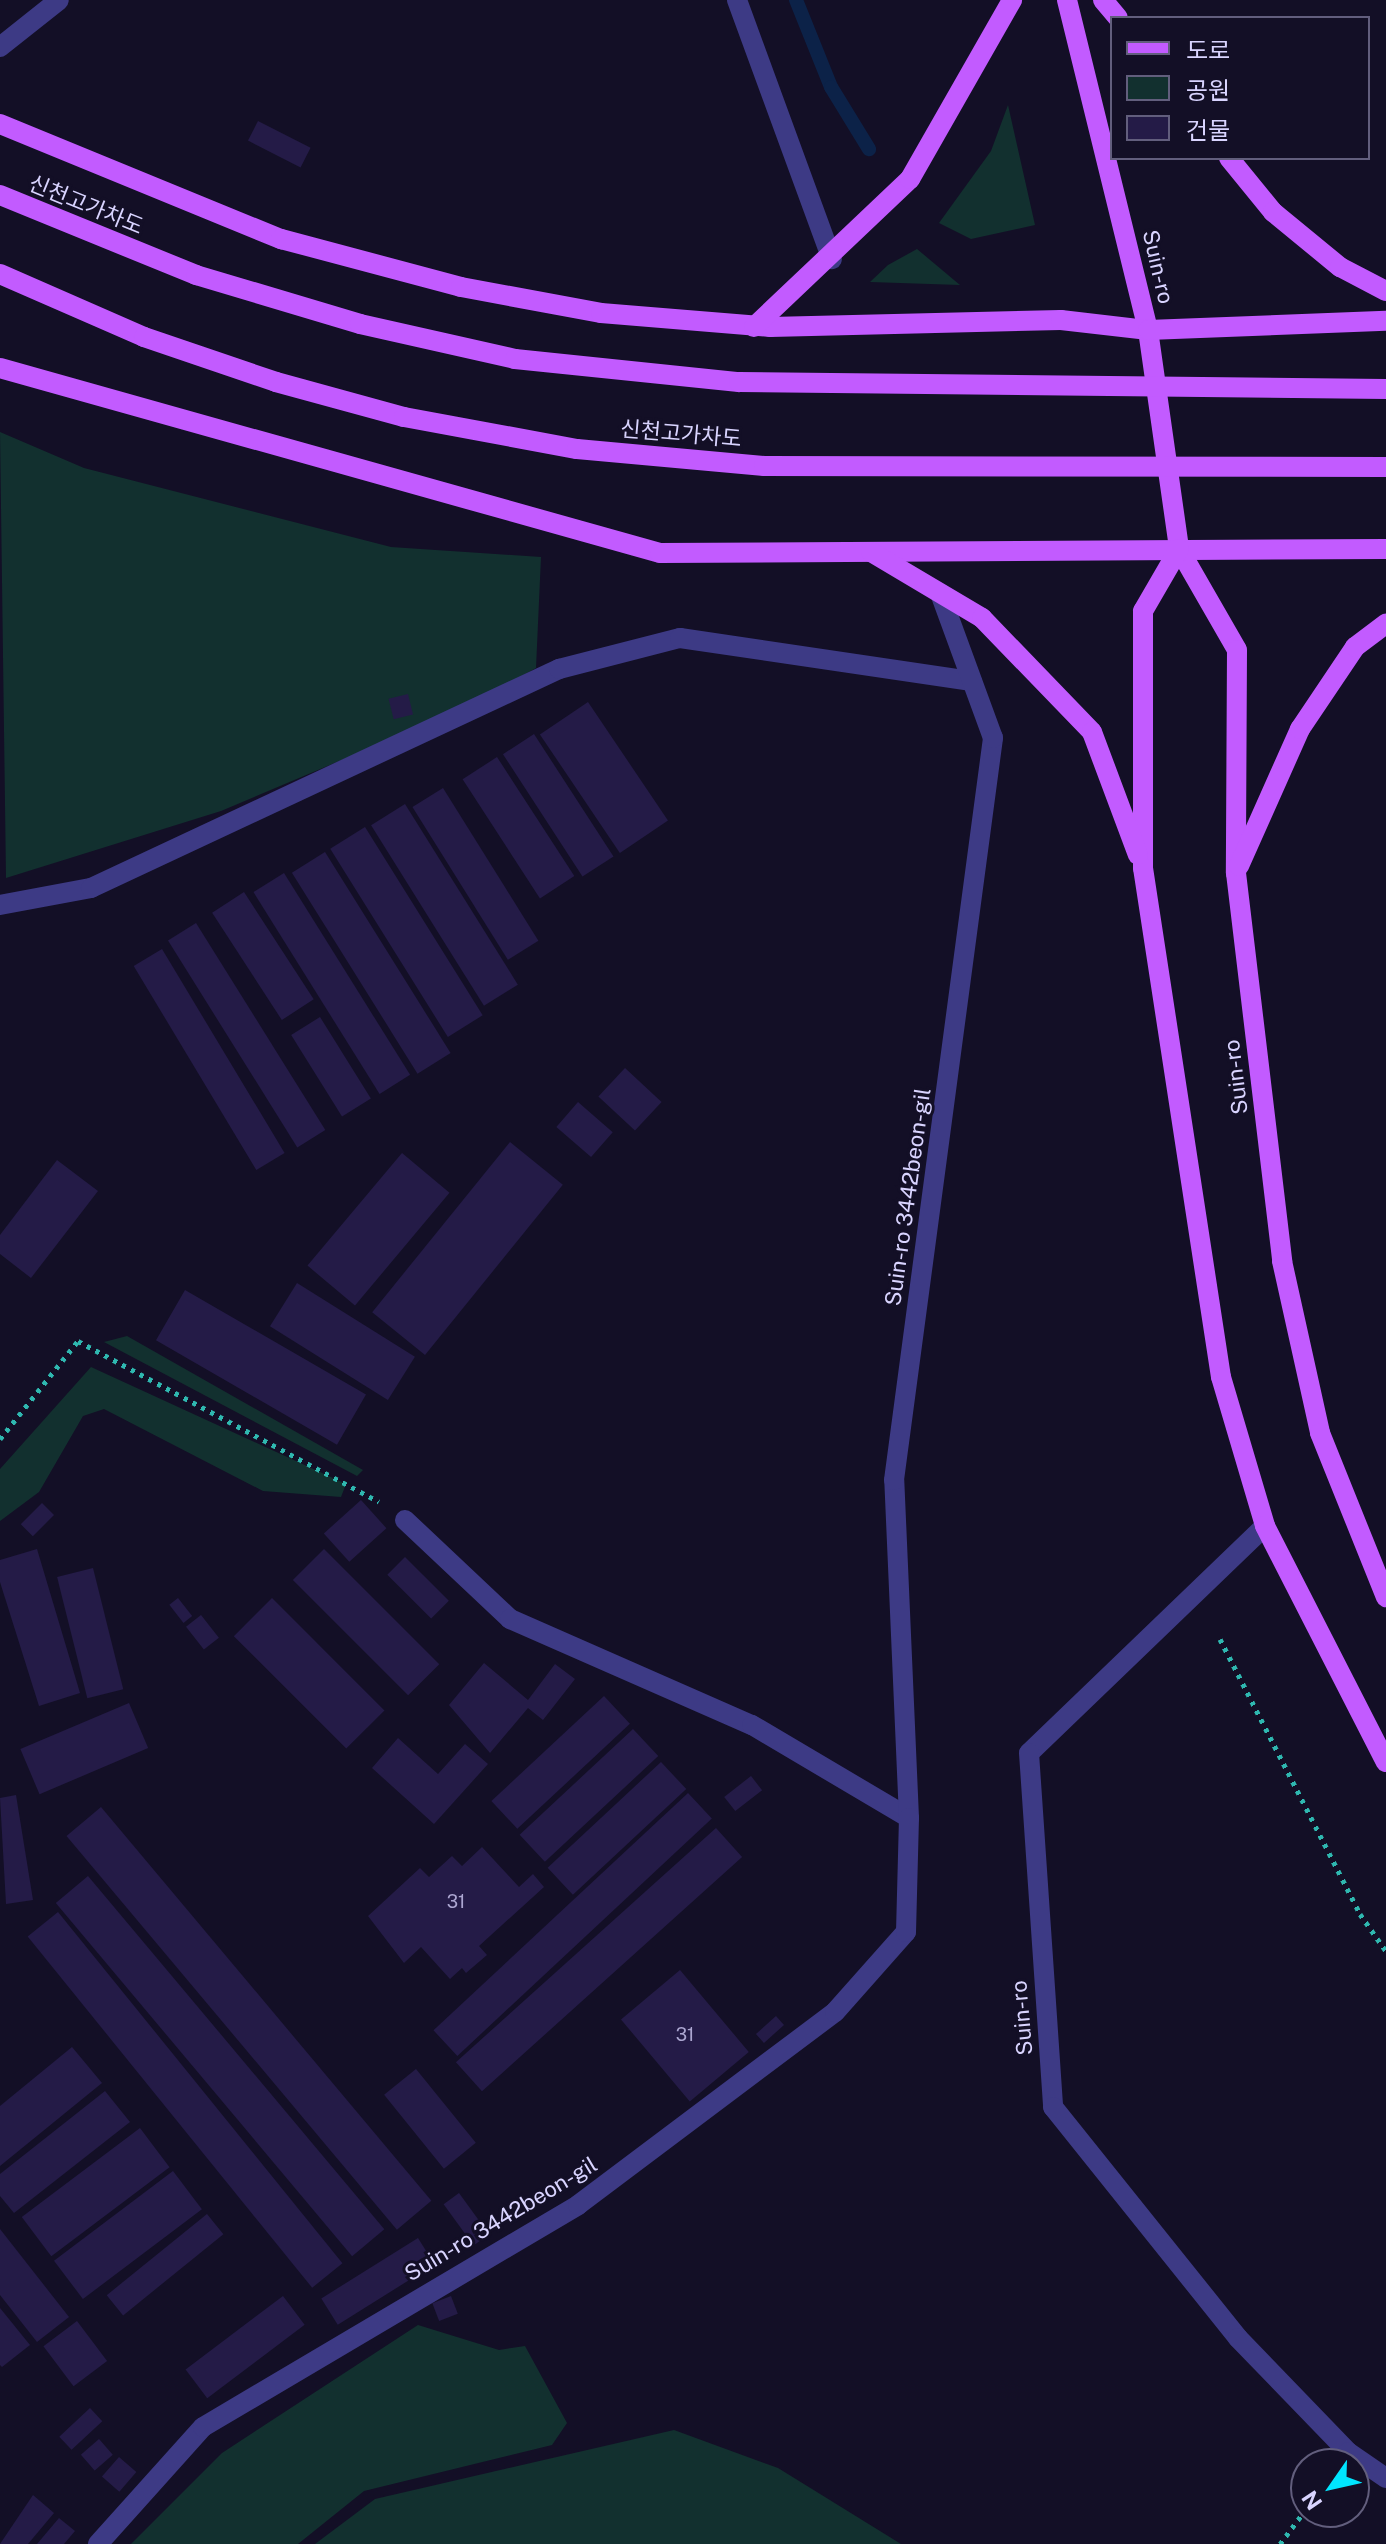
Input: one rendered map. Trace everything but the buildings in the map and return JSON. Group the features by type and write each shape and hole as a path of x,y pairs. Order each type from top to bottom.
{"main road":[{"path":"754,327 832,259 910,179 1012,0"},
{"name":"Suin-ro","path":"1067,0 1148,330 1179,549 1237,650 1236,873 1282,1261 1320,1433 1386,1597"},
{"path":"1103,0 1116,16"},
{"path":"0,124 281,239 477,290 601,313 754,327 1061,320 1148,330 1386,321"},
{"path":"1231,160 1273,212 1340,267 1386,291"},
{"name":"신천고가차도","path":"0,195 196,275 360,324 515,359 739,382 1386,389"},
{"name":"신천고가차도","path":"0,274 144,337 276,382 404,417 577,449 764,466 1386,467"},
{"path":"0,368 660,553 1386,549"},
{"path":"1179,549 1143,611 1143,868 1221,1377 1265,1526 1386,1762"},
{"path":"871,552 982,618 1092,732 1143,868"},
{"path":"1236,873 1300,729 1355,647 1386,624"}],"street":[{"path":"0,47 59,0"},
{"path":"737,0 832,259"},
{"name":"Suin-ro 3442beon-gil","path":"98,2544 203,2427 578,2205 835,2012 906,1932 909,1818 894,1480 993,738 940,593"},
{"path":"0,905 91,888 559,669 680,638 972,681"},
{"path":"405,1520 510,1619 752,1725 909,1818"},
{"name":"Suin-ro","path":"1265,1526 1029,1753 1053,2107 1238,2338 1348,2452 1386,2478"}],"path":[{"path":"0,1439 78,1341 405,1520"},
{"path":"1220,1639 1360,1914 1386,1951"}],"green space":[{"path":"1008,105 1035,225 971,239 939,223 991,151"},
{"path":"917,249 960,285 870,282 888,265"},
{"path":"0,432 84,468 391,547 541,557 536,668 460,710 221,811 6,878"},
{"path":"127,1336 363,1470 357,1476 104,1342"},
{"path":"91,1367 346,1484 341,1497 263,1491 104,1409 83,1416 39,1492 0,1521 0,1469"},
{"path":"418,2325 499,2350 525,2346 567,2423 552,2445 364,2491 298,2544 131,2544 222,2453"},
{"path":"674,2430 778,2468 901,2544 315,2544 375,2499"}],"waterway":[{"path":"796,0 831,87 869,149"}]}
